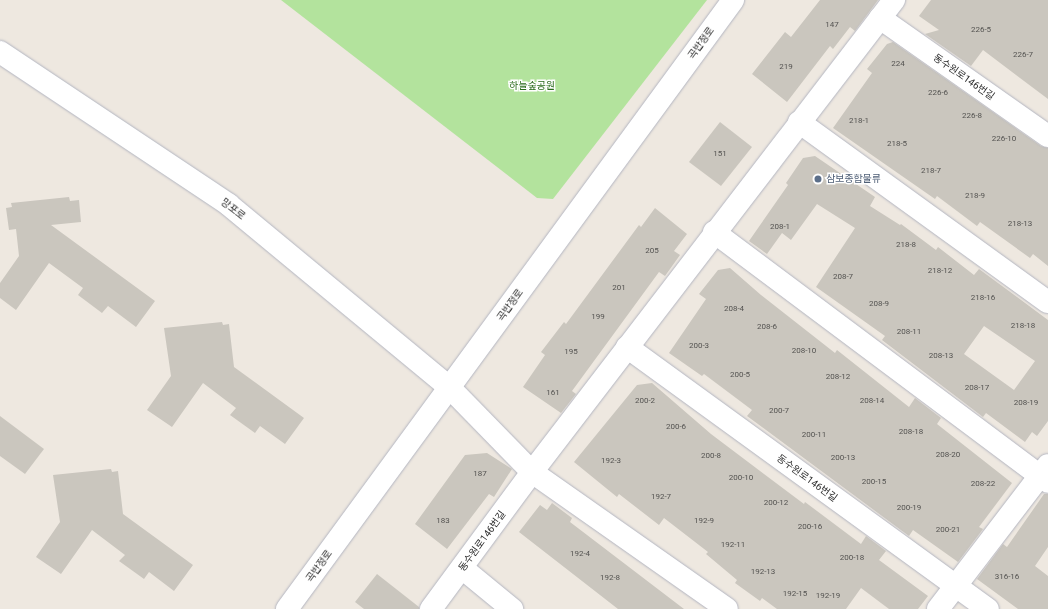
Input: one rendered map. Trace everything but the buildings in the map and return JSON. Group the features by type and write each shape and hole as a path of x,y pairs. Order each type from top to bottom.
{"street":[{"name":"곡반정로","path":"287,609 733,0"},
{"name":"동수원로146번길","path":"431,609 532,472 714,232 894,0"},
{"name":"동수원로146번길","path":"880,18 1048,136"},
{"name":"망포로","path":"0,52 229,205 450,388 532,472"},
{"path":"799,122 1048,302"},
{"path":"714,232 1045,474 938,609"},
{"name":"동수원로146번길","path":"627,347 988,609"},
{"path":"532,472 728,609"},
{"path":"462,568 512,609"}],"green space":[{"name":"하늘숲공원","path":"281,0 707,0 553,199 537,198"}],"place":[{"name":"삼보종합물류","path":"818,179"}]}
